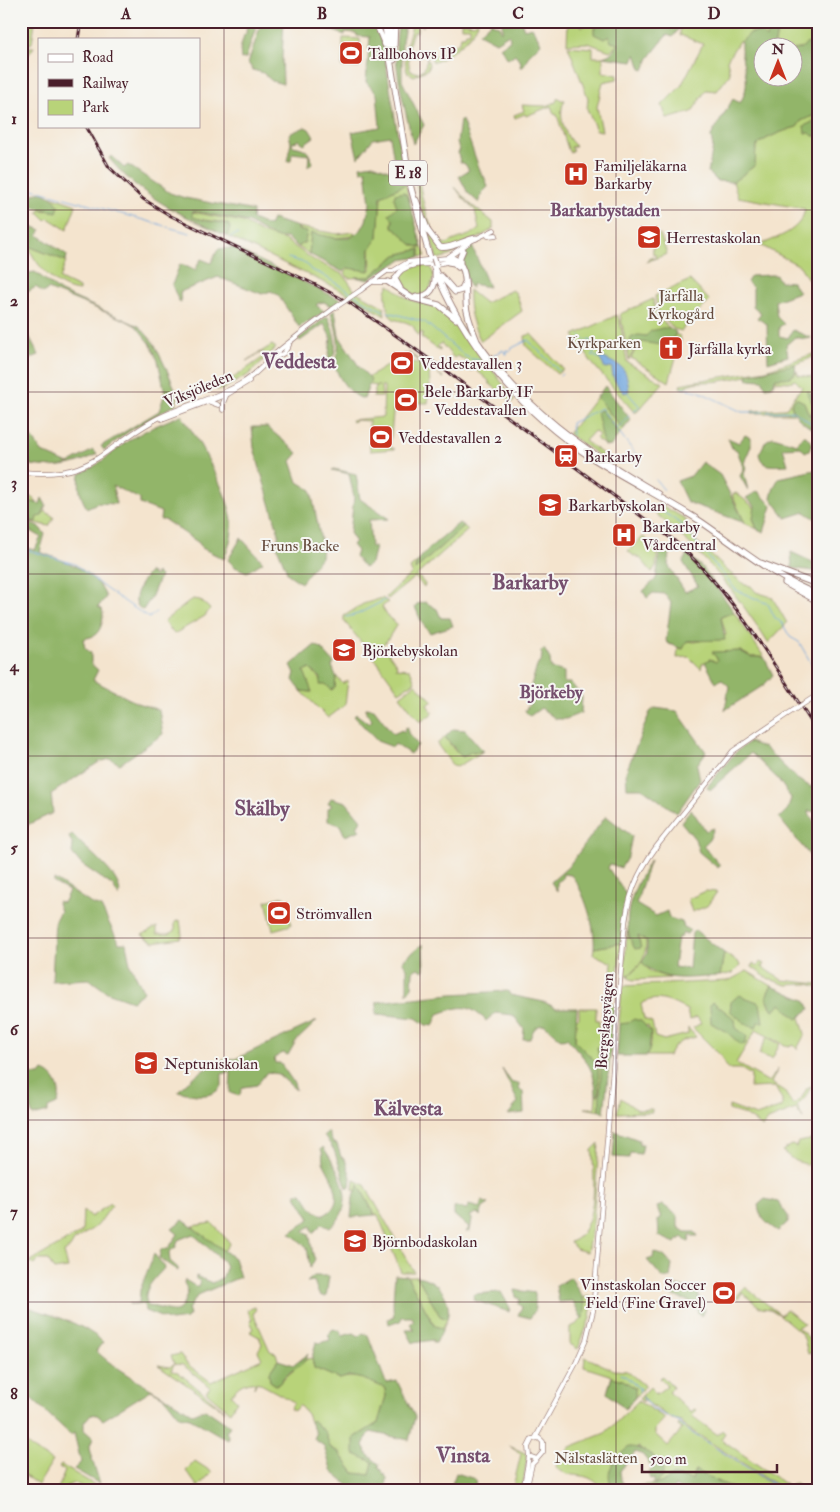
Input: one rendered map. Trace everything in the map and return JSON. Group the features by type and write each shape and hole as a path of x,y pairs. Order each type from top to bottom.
{"highway":[{"path":"374,21 392,63"},
{"name":"E 18","path":"386,21 413,200 435,267 462,324 500,378 557,433 598,462 700,521 769,571 819,594"},
{"path":"392,63 394,21"},
{"name":"E 18","path":"392,63 416,200 432,258"},
{"path":"416,200 428,231 440,247 448,248 461,241 476,238"},
{"path":"463,250 460,260 466,279 467,312 477,341"},
{"path":"450,259 461,268"},
{"path":"441,276 451,290 457,292 462,290 464,283 460,272 450,259"},
{"path":"395,278 405,292 422,297 433,289 435,267"},
{"name":"E 18","path":"435,267 477,341 503,375 530,404 559,430 592,454 701,519 779,574 819,594"},
{"path":"387,282 412,298 439,305 462,324"},
{"path":"761,562 819,585"},
{"path":"769,571 797,591 819,602"}],"main road":[{"path":"494,230 476,238 450,259 412,261 391,271 395,278 410,266 450,259 478,240 496,235"},
{"name":"Viksjöleden","path":"21,472 52,474 84,466 103,457 146,425 237,386 255,374 322,317 391,271"},
{"path":"384,274 387,282"},
{"name":"Viksjöleden","path":"372,283 387,282 395,278"},
{"name":"Viksjöleden","path":"146,425 228,394 248,382 322,317"},
{"name":"Viksjöleden","path":"267,366 285,354 291,344"},
{"path":"223,410 223,401 228,394"},
{"path":"208,402 218,405"},
{"name":"Bergslagsvägen","path":"524,1491 529,1444 536,1438 576,1366 586,1340 593,1311 625,919 633,885 645,861 656,846 733,751 819,694"},
{"name":"Bergslagsvägen","path":"524,1491 532,1464 543,1452 546,1420"},
{"path":"536,1438 543,1442"},
{"path":"529,1456 536,1460"}],"green space":[{"path":"21,21 35,21 32,43 23,47 34,47 26,58 21,57"},
{"path":"247,21 258,21 246,58 241,59 240,49 246,34"},
{"path":"262,21 284,21 283,84 272,81 263,73 253,70 248,63"},
{"path":"314,21 373,21 383,46 406,184 381,196 378,237 370,249 369,271 347,268 343,272 309,254 311,233 335,238 350,238 361,230 366,221 370,204 366,170 361,171 360,166 373,164 396,173 390,136 373,139 358,158 352,132 380,127 377,94 366,82 370,37 357,36 356,33 345,32 345,35 315,25"},
{"path":"400,21 406,21 402,41 402,81 424,125 413,144 397,66 397,35"},
{"path":"414,21 423,21 423,27 421,23 417,23 417,32 413,32 411,37 408,51 410,70 418,73 424,69 427,60 424,49 429,64 428,69 414,76 407,72 405,53"},
{"path":"477,21 475,29 462,43 449,54 433,62 429,53 438,57 460,41 461,36 465,36 466,32 470,32 470,27 461,27 461,22 474,24"},
{"path":"502,21 521,21 524,29 532,27 541,43 529,55 523,67 520,67 521,62 515,54 508,59 500,47 510,40 509,34 496,42 479,33 491,22 500,27 500,31 502,31"},
{"path":"568,21 579,21 582,27 594,21 605,21 594,28 619,44 610,51 588,43 567,44"},
{"path":"605,21 667,21 680,27 673,37 667,35 649,58 644,70 641,69 636,54 633,61 603,57 610,54 619,44 611,42 609,36 604,39 594,34 594,28"},
{"path":"681,21 798,21 802,27 819,29 819,46 802,49 802,38 776,38 777,32 768,38 750,33 741,42 739,41 727,60 730,74 717,91 706,90 692,112 667,119 662,105 681,86 703,44 680,35"},
{"path":"768,31 777,32 776,38 766,38"},
{"path":"760,32 766,38 752,38 752,88 802,88 802,48 807,43 813,47 819,46 819,135 813,136 810,133 805,133 804,126 817,120 815,115 801,121 797,127 759,143 756,148 754,166 733,182 717,181 708,172 713,147 711,136 733,99 740,103 744,95 746,80 741,42 750,33"},
{"name":"Tallbohovs IP","path":"343,38 360,39 358,68 342,67"},
{"path":"568,46 593,48 593,57 603,57 603,72 618,75 617,79 603,82 597,107 602,131 596,130 587,109 588,98"},
{"path":"558,97 561,100 565,100 562,111 563,124 568,137 576,146 571,147 573,151 569,152 557,115 554,114 551,106 526,116 525,114 515,118 514,115 524,111 522,105 546,106 556,102"},
{"path":"815,115 818,120 810,123 810,132 814,136 819,135 819,284 810,283 800,266 760,245 794,228 803,217 805,209 738,197 733,182 754,166 756,148 759,143 797,127 801,121"},
{"path":"460,120 462,120 482,176 484,176 488,187 482,193 479,203 468,193 459,176 469,170 465,164 460,162 458,152 460,151 457,143"},
{"path":"305,127 309,129 314,137 304,144 299,140 292,143 293,146 308,152 309,155 292,153 291,161 287,161 291,143 289,134"},
{"path":"309,155 312,163 308,167"},
{"path":"111,156 124,168 128,165 170,193 185,198 253,211 252,219 269,226 272,219 298,227 298,230 307,232 305,242 298,247 287,238 278,238 248,222 193,211 192,216 196,218 228,224 230,228 227,236 178,212 148,194 121,172 109,158"},
{"path":"412,161 416,164 426,214 439,242 447,244 472,234 479,229 475,210 455,187 469,203 493,222 493,229 449,256 437,259 421,207"},
{"path":"406,184 409,200 404,192 394,198 398,208 393,212 392,226 413,245 422,247 426,256 420,257 420,249 396,255 370,277 348,278 345,273 348,268 371,270 370,249 378,237 381,196"},
{"path":"22,189 34,194 48,195 59,206 57,212 32,207 24,209"},
{"path":"404,192 409,200 422,247 413,245 392,227 393,220 389,214 397,207 394,198 395,194"},
{"path":"51,196 76,205 67,230 48,218 46,220 38,212 40,210 53,211 55,201"},
{"path":"193,212 243,222 262,233 285,240 314,260 344,275 355,291 384,307 385,316 348,294 227,236 230,228 228,224 195,218 191,216"},
{"path":"23,223 41,230 38,235 67,255 66,261 28,246"},
{"path":"298,227 337,234 354,232 355,236 335,238 311,233 309,254 298,247 305,242"},
{"path":"652,234 655,239 655,236 660,234 667,254 654,259 656,255 653,254"},
{"path":"28,246 66,261 60,279 79,288 79,291 62,286 48,275 36,261"},
{"path":"472,246 489,287 472,284 472,288 469,286 462,263 464,253"},
{"path":"234,248 341,300 332,307 324,302 319,303 316,305 325,312 299,327 278,295 271,291 262,294 218,277 180,292 181,303 179,302 172,285 180,264 195,270 201,259 211,263 218,249"},
{"path":"420,249 420,257 401,260 368,280 355,277 370,277 396,255"},
{"path":"430,265 434,276 429,292 415,296 398,284 397,277 400,273 412,267"},
{"path":"35,272 61,292 139,326 154,343 167,370 178,396 176,404 128,432 104,450 101,446 159,411 165,393 158,361 150,343 136,326 125,320 48,289 43,293 36,287 21,296 21,274"},
{"path":"776,275 780,281 792,282 799,292 775,301 777,317 784,324 779,327 779,336 788,338 793,330 811,338 795,337 786,345 788,356 768,362 767,324 757,318 761,313 753,306 753,288 747,282 751,276"},
{"name":"Järfälla Kyrkogård","path":"690,280 710,301 686,323 682,331 674,329 659,316 655,296"},
{"path":"389,285 406,298 438,308 454,318 514,399 512,402 474,368 472,371 467,369 466,361 458,356 454,358 441,343 437,347 440,348 440,351 421,337 423,333 421,332 418,336 413,326 393,319 386,299"},
{"path":"469,290 485,303 512,290 516,293 522,311 481,341 471,316"},
{"path":"653,299 656,316 670,328 641,337 631,350 634,350 629,360 620,314"},
{"path":"335,310 339,336 360,368 371,379 364,399 350,390 336,369 338,340 331,313"},
{"name":"Kyrkparken","path":"617,315 627,362 663,383 637,412 634,412 592,363 574,335"},
{"path":"328,317 330,322 335,341 334,353 328,362 331,338 324,324 300,341 298,339"},
{"path":"21,321 39,355 21,362"},
{"path":"670,328 676,332 673,341 666,340 662,345 640,342 634,350 631,350 630,338 638,335 646,336 651,331"},
{"name":"Järfälla Kyrkogård","path":"666,331 680,336 681,340 669,382 631,358 640,342"},
{"path":"531,334 563,369 557,374 526,346 525,336"},
{"path":"272,345 276,348 248,375 221,390 217,390 214,380 218,383 224,380 226,383 265,356 263,352 246,361"},
{"name":"Bele Barkarby IF - Veddestavallen","path":"408,352 429,367 430,388 428,403 394,402 390,447 395,449 370,451 369,421 356,420 352,422 351,420 383,417 384,386 381,386 382,397 373,397 376,386 379,386 370,385 369,377 388,365 389,370 396,371 392,363 406,353 412,362 419,364 419,361"},
{"path":"819,352 802,362 773,370 720,381 694,383 686,386 685,389 680,387 681,384 690,382 766,370"},
{"path":"795,364 795,373 791,377 776,378 772,386 766,387 762,380 748,379 747,375"},
{"path":"797,371 798,375 819,378 819,401 808,391 817,409 809,415 791,404 794,413 752,413 752,411 785,409 802,387 795,380 789,382 775,381 776,378 794,375"},
{"path":"605,386 631,420 623,430 597,397"},
{"path":"808,391 819,401 819,437 797,417 791,404 796,398 804,402 809,415 817,410 807,394"},
{"path":"597,397 623,430 619,434 602,410 604,444 607,447 596,439 599,435 594,431 585,441 603,454 601,457 568,434"},
{"path":"602,410 619,434 610,447 604,445 597,412"},
{"path":"181,415 212,467 230,511 232,532 224,559 202,548 199,543 165,520 160,520 161,512 140,504 140,499 113,486 116,504 97,503 87,508 81,496 79,488 80,474 98,464 138,435"},
{"path":"21,421 42,452 68,464 93,450 97,454 65,466 31,465 28,457 23,454"},
{"name":"Fruns Backe","path":"252,427 267,427 298,453 291,461 298,482 311,490 322,546 321,557 301,583 288,574 276,544 279,534 254,448"},
{"path":"745,435 751,438 751,446 744,463 746,468 744,474 748,490 740,476 744,469 737,450 732,448 728,438 739,443"},
{"path":"803,436 806,436 812,443 809,450 805,452 801,447 783,448 788,465 770,465 761,459 759,454 766,441 773,437 797,444"},
{"path":"702,462 720,475 745,523 687,502 677,481 691,476"},
{"path":"819,469 819,521 805,512 786,518 771,498 779,478"},
{"path":"332,470 356,474 360,499 389,519 369,520 371,547 375,547 371,563 365,568 355,557 357,551 352,545 355,541 350,533 354,497 349,474"},
{"path":"758,491 772,506 764,532 757,529 753,518 755,506 746,498"},
{"path":"21,492 33,498 42,509 40,517 45,511 54,517 49,526 21,520"},
{"path":"736,493 755,508 753,518 757,529 745,523 732,495"},
{"path":"42,498 46,505 42,516 37,517 36,522 31,521 29,513 21,512 21,499 40,504"},
{"path":"658,503 684,518 694,539 729,572 745,585 751,586 756,592 772,597 787,623 768,643 744,607 717,573 672,527 655,513"},
{"path":"21,520 38,526 45,534 40,552 60,559 87,573 101,587 106,597 98,607 102,609 103,613 100,629 91,637 83,639 85,648 91,653 91,664 98,670 93,680 137,703 159,710 163,734 120,764 110,759 99,762 51,794 53,813 29,824 21,833 21,547 35,550 41,537 21,525"},
{"path":"459,523 464,526 415,570 420,558"},
{"path":"464,526 468,530 417,575 425,584 424,587 415,577 388,599 386,597 412,573 410,568 417,562 416,569"},
{"path":"643,537 658,549 656,566 652,572 640,558 628,551"},
{"path":"241,538 263,562 247,572 235,567 228,560"},
{"path":"661,545 669,552 668,565 685,592 698,586 683,562 687,554 704,569 734,612 721,617 725,640 687,641 683,649 666,641 671,603 665,594 653,593 647,598 643,591 656,579"},
{"path":"791,552 819,565 819,572 792,568"},
{"path":"149,572 155,576 157,573 160,576 151,598 143,610 138,607 136,597 140,586"},
{"path":"382,598 388,602 382,607 388,617 397,624 386,642 370,653 344,621 344,616 363,604"},
{"path":"193,599 200,600 210,609 205,616 174,634 164,621"},
{"path":"425,602 437,609 441,618 450,618 453,626 430,633 422,623 415,607 417,604"},
{"path":"734,612 764,657 751,657 740,651 713,653 718,660 716,662 710,659 702,664 701,669 689,657 677,658 678,648 683,649 686,641 695,642 726,635 721,617"},
{"path":"315,645 321,648 334,663 332,666 336,676 335,688 331,690 327,685 320,685 321,678 310,669 304,671 312,692 301,691 293,680 295,673 291,665"},
{"path":"384,647 397,665 396,668 410,669 415,682 399,692 373,656"},
{"path":"544,649 550,659 551,668 564,672 564,683 571,683 582,697 581,713 566,719 556,719 541,708 530,716 525,711 532,700 531,685 538,663 541,662 542,654 540,652"},
{"path":"740,651 751,657 764,657 773,675 764,685 725,710 729,686 721,679 716,683 705,662 710,659 716,662 718,660 712,652"},
{"path":"310,669 330,688 335,688 336,676 343,684 348,680 345,705 328,718 301,691 312,692 303,671"},
{"path":"415,684 433,701 427,705 433,713 420,722 400,696"},
{"path":"366,708 374,709 393,734 402,730 404,732 405,728 408,727 408,733 418,745 410,754 395,744 393,747 377,741 354,716 356,714 370,723 372,720 366,713"},
{"path":"655,708 677,711 706,752 697,765 700,780 677,813 642,788 627,788 626,772 650,712"},
{"path":"453,729 465,730 483,751 471,752 463,757 460,755 445,737"},
{"path":"445,737 455,751 482,752 457,767 453,766 437,744"},
{"path":"749,742 765,748 797,779 811,787 819,786 819,812 808,811 819,835 818,855 815,862 779,818 788,809 791,798 778,779 751,753 710,790 707,787 736,752"},
{"path":"331,798 346,802 361,820 357,827 360,830 345,836 340,825 328,821 328,808 331,807 331,804 328,803"},
{"path":"691,809 706,831 714,828 709,840 703,846 720,865 718,868 699,852 695,839 681,822"},
{"path":"606,816 632,836 628,856 621,868 610,864 608,868 626,894 621,943 594,948 591,920 585,899 576,882 571,875 563,874 562,879 557,882 557,891 551,882 568,867"},
{"path":"72,834 110,872 119,889 119,897 113,886 81,864 72,853 73,845 69,837"},
{"path":"650,860 636,904 656,916 667,911 669,918 682,922 684,927 690,930 687,934 683,933 681,937 678,937 674,967 689,969 692,933 695,930 724,953 720,976 668,977 650,969 642,962 647,953 647,942 638,936 641,948 635,949 630,938 628,915 634,892"},
{"path":"54,879 90,903 101,907 119,943 126,943 130,964 144,992 132,1001 107,992 89,979 52,981 55,920 60,911 57,903 58,901 63,903 69,891 54,883"},
{"path":"706,891 717,892 707,906 692,912 688,899"},
{"name":"Strömvallen","path":"284,896 291,925 273,930 266,901"},
{"path":"180,920 182,935 180,938 154,942 142,935 157,927 157,934 169,934 175,931 175,922"},
{"path":"627,931 629,939 637,935 646,940 646,945 638,967 624,976"},
{"path":"621,943 618,975 611,977 612,963 593,954 594,948"},
{"path":"423,944 424,969 423,971 418,968 413,971 412,987 407,994 407,968 402,961"},
{"path":"724,953 739,963 740,966 733,973 720,976"},
{"path":"642,962 651,972 670,978 633,980 627,977"},
{"path":"760,962 764,964 762,967 782,980 819,984 819,987 808,984 786,985 767,978 752,967 753,963 757,966"},
{"path":"747,971 772,986 767,998 773,1010 781,1004 797,1019 800,1017 805,1034 797,1049 794,1045 789,1047 756,1030 736,1063 769,1082 778,1069 771,1083 784,1091 793,1105 801,1099 807,1088 811,1086 806,1097 797,1106 803,1119 796,1109 768,1120 763,1127 745,1115 729,1110 729,1106 756,1116 782,1107 782,1100 775,1087 750,1088 751,1075 741,1069 728,1069 720,1055 693,1028 701,1023 697,1017 689,1020 687,1010 658,999 641,1004 644,1019 652,1022 655,1037 664,1040 688,1034 688,1028 696,1037 680,1043 669,1056 646,1056 650,1049 651,1041 651,1033 648,1026 619,1024 622,986 728,981"},
{"path":"772,986 805,1000 810,1009 797,1019 781,1004 773,1010 767,998"},
{"path":"508,991 510,995 544,1002 556,1008 577,1008 575,1041 598,1064 599,1094 596,1096 594,1078 584,1058 567,1038 561,1039 545,1025 535,1029 530,1039 523,1039 524,1029 513,1015 495,1013 486,1021 468,1008 458,1008 438,1014 433,1026 426,1025 416,1018 376,1014 377,1002 451,994"},
{"path":"739,995 760,1003 763,1022 758,1022 756,1028 745,1023 730,1011 731,1002"},
{"path":"713,1002 735,1019 736,1028 747,1036 745,1044 741,1045 728,1033 711,1023 710,1005"},
{"path":"607,1004 613,1004 615,1012 604,1113 600,1111 601,1064 597,1048 608,1035 606,1025"},
{"path":"603,1007 607,1008 608,1035 597,1048 602,1061 600,1111 584,1108 595,1108 596,1096 598,1094 598,1064 575,1041 576,1019 579,1018 579,1008 596,1008 596,1020 599,1020 599,1030 602,1030"},
{"path":"634,1019 641,1021 651,1032 649,1051 646,1056 617,1056 619,1024 628,1023"},
{"path":"317,1021 296,1041 288,1055 283,1053 274,1058 275,1063 280,1063 294,1083 296,1090 278,1074 267,1072 257,1085 243,1087 239,1096 230,1093 231,1071 222,1074 222,1086 213,1093 196,1095 178,1091 197,1075 213,1065 228,1059 235,1059"},
{"path":"767,1037 780,1044 772,1059 759,1054"},
{"path":"21,1069 33,1075 40,1075 43,1071 55,1080 59,1089 59,1099 57,1104 48,1108 48,1112 33,1116 26,1098 21,1098"},
{"path":"502,1069 512,1083 519,1083 519,1089 523,1092 524,1113 508,1115 518,1102"},
{"path":"621,1098 637,1110 652,1109 652,1112 617,1113"},
{"path":"615,1131 639,1140 639,1145 643,1145 641,1154 630,1153 629,1158 613,1157"},
{"path":"328,1132 333,1143 337,1144 341,1157 345,1159 351,1177 350,1186 347,1188 334,1150 324,1135"},
{"path":"815,1139 809,1165 795,1161 782,1151 792,1145 796,1147 798,1142"},
{"path":"599,1143 593,1223 587,1252 576,1249 570,1242 579,1236 586,1227 590,1215 594,1187 592,1150"},
{"path":"323,1147 335,1167 344,1188 344,1209 339,1219 330,1228 322,1224 313,1233 311,1226 303,1231 309,1234 315,1259 310,1268 307,1247 290,1233 310,1219 295,1194 302,1193 316,1212 324,1215 335,1204 336,1190 323,1162 321,1149"},
{"path":"354,1180 365,1185 414,1272 401,1272 378,1215 375,1215 359,1186 358,1191 353,1190"},
{"path":"359,1185 375,1215 351,1217 353,1197"},
{"path":"765,1199 778,1202 788,1216 788,1222 778,1231 767,1223 760,1214 758,1205"},
{"path":"482,1201 489,1204 483,1208 480,1216 477,1213 470,1216 472,1219 470,1231 466,1232 469,1228 454,1215 454,1207 467,1209 469,1205 480,1208"},
{"path":"111,1203 112,1205 98,1225 74,1241 70,1248 64,1252 68,1268 54,1270 48,1260 39,1260 34,1265 29,1262 82,1232 83,1210 91,1217"},
{"path":"663,1205 678,1216 678,1227 685,1232 695,1232 698,1236 690,1236 689,1242 682,1237 675,1243 659,1236 658,1220 661,1218 657,1207"},
{"path":"183,1220 234,1258 240,1277 198,1295 188,1309 190,1315 187,1319 171,1321 145,1311 144,1304 129,1304 139,1303 140,1290 154,1254 165,1267 147,1290 146,1300 148,1306 169,1311 178,1310 182,1307 188,1290 184,1283 185,1280 198,1286 200,1281 196,1279 196,1276 212,1283 223,1277 226,1268 224,1262 193,1234 178,1240 176,1247 169,1252 170,1261 178,1268 178,1271 159,1258 161,1249 168,1249 178,1234 172,1229"},
{"path":"212,1223 230,1243 224,1251 197,1232 193,1226"},
{"path":"654,1252 664,1256 672,1265 670,1277 663,1278 647,1260 653,1258"},
{"path":"395,1275 407,1276 434,1325 443,1329 436,1343 433,1343 433,1340 413,1343 406,1330 415,1330 410,1324 414,1321 412,1317 402,1317 400,1322 397,1321 389,1324 388,1319 394,1316"},
{"path":"314,1276 329,1276 326,1297 319,1295 314,1281 307,1282"},
{"path":"407,1276 417,1276 440,1316 447,1319 443,1329 434,1325"},
{"path":"417,1276 431,1281 442,1291 448,1304 447,1319 440,1316"},
{"path":"571,1277 584,1302 585,1313 582,1319 573,1301 559,1302 556,1286"},
{"path":"672,1285 698,1291 699,1299 705,1310 701,1316 698,1313 696,1304 671,1295 668,1289"},
{"path":"745,1287 781,1315 786,1309 804,1324 797,1327 808,1337 813,1352 808,1354 804,1338 799,1331 780,1315 770,1309 761,1308 742,1293 738,1299 736,1297"},
{"path":"515,1290 535,1293 535,1310 530,1318 518,1315 522,1307 518,1304 520,1299 516,1297"},
{"path":"501,1292 510,1308 509,1312 474,1300 474,1294"},
{"path":"590,1296 592,1300 590,1318 578,1349 570,1344 570,1327 575,1325 583,1316 582,1298"},
{"path":"21,1305 64,1319 95,1335 103,1342 96,1351 118,1369 193,1414 205,1409 230,1426 226,1432 229,1437 228,1440 190,1418 179,1416 164,1397 151,1390 103,1420 97,1415 91,1414 84,1422 84,1430 93,1438 89,1449 100,1484 74,1469 81,1462 74,1433 71,1435 21,1389"},
{"path":"255,1307 256,1311 253,1313 270,1351 276,1353 278,1360 269,1373 270,1381 276,1385 307,1359 312,1358 314,1368 340,1379 346,1377 358,1378 385,1388 386,1396 378,1423 354,1438 367,1459 373,1462 370,1475 354,1473 339,1453 330,1447 325,1432 312,1420 310,1422 307,1414 299,1405 294,1411 290,1409 294,1402 257,1382 254,1388 255,1382 247,1382 233,1392 231,1395 237,1401 230,1412 206,1392 210,1387 183,1365 174,1364 171,1371 178,1372 225,1411 158,1365 170,1367 174,1363 171,1356 180,1354 187,1364 211,1382 262,1359 258,1351 262,1344 259,1337 250,1332 254,1329 250,1321 252,1319 247,1310"},
{"path":"333,1329 340,1331 342,1336 354,1333 359,1336 363,1333 368,1335 386,1383 397,1381 415,1417 409,1440 370,1432 363,1445 368,1455 379,1464 379,1468 387,1478 386,1491 355,1491 332,1472 324,1446 314,1439 316,1434 310,1422 312,1420 325,1432 330,1447 339,1453 354,1473 370,1475 373,1462 354,1454 354,1438 378,1423 386,1396 385,1388 363,1379 349,1376 340,1379 314,1368 312,1358 316,1342 321,1343 330,1340 328,1334"},
{"path":"308,1354 303,1363 286,1375 280,1383 276,1385 270,1381 269,1373 278,1360 294,1365"},
{"path":"585,1357 614,1370 627,1371 645,1386 625,1409 607,1393 612,1376 584,1367"},
{"name":"Nälstaslätten","path":"662,1376 673,1387 669,1392 691,1413 694,1409 696,1410 692,1416 718,1435 722,1430 725,1433 721,1439 789,1487 794,1483 800,1487 799,1491 786,1491 683,1425 681,1421 672,1419 645,1401 643,1396 643,1402 639,1399 650,1387 656,1394 667,1386 660,1378"},
{"path":"612,1377 623,1380 635,1388 635,1397 625,1409 607,1393"},
{"name":"Nälstaslätten","path":"638,1401 665,1418 655,1429 655,1434 668,1446 682,1429 678,1426 679,1424 782,1491 738,1491 695,1470 692,1481 666,1481 643,1491 642,1489 636,1489 636,1486 657,1483 661,1477 639,1447 625,1453 615,1461 611,1479 616,1491 605,1491 592,1479 570,1475 557,1469 556,1466 570,1447 605,1433"},
{"path":"21,1439 35,1451 53,1461 38,1485 21,1473"},
{"path":"509,1446 525,1453 527,1457 522,1491 512,1491 521,1454"},
{"path":"629,1447 644,1450 651,1455 662,1466 663,1472 661,1478 654,1484 654,1478 650,1479 648,1473 653,1468 642,1454 635,1452 620,1471 621,1480 629,1491 616,1491 609,1479 609,1473 614,1462"},
{"path":"195,1461 212,1472 198,1487 186,1471"},
{"path":"61,1465 105,1491 90,1491 75,1483 67,1486 67,1491 57,1491 65,1471 59,1467"},
{"path":"695,1470 738,1491 685,1491 675,1486 673,1491 643,1491 642,1489 666,1481 673,1475 692,1480"},
{"path":"456,1473 475,1479 476,1491 457,1491 452,1484"}],"water":[{"path":"602,357 622,368 626,375 629,391 624,393 621,390 614,378 612,367 605,368 599,358"}],"waterway":[{"path":"22,186 154,223"},
{"path":"156,223 164,226"},
{"path":"167,227 190,233"},
{"path":"230,237 238,234"},
{"path":"288,258 305,263 311,270 384,311"},
{"path":"388,312 425,322 465,356 480,360"},
{"path":"580,336 587,341 591,340 591,343 586,348 595,350 592,355 599,358"},
{"path":"494,355 503,350 506,355 506,350 511,351 512,348 528,340 559,371"},
{"path":"682,388 698,391 742,412 764,412"},
{"path":"627,392 640,407 633,412"},
{"path":"572,435 571,423 601,408 637,456"},
{"path":"767,412 794,411 819,429"},
{"path":"618,428 629,416"},
{"path":"656,480 664,490"},
{"path":"659,505 660,510 680,523 736,590 768,604 775,618 782,623 790,637 799,642 819,677"},
{"path":"21,548 75,564 106,589 149,618 156,612"},
{"path":"346,617 358,614 385,600"},
{"path":"620,1374 640,1389 639,1392"},
{"path":"643,1397 649,1406 680,1422 681,1426 784,1491"}],"railway":[{"path":"78,38 81,21"},
{"path":"87,128 109,167 143,199 171,216 350,303 446,371 672,539 715,582 734,606 819,734"}],"place":[{"name":"Tallbohovs IP","path":"351,53"},
{"name":"Familjeläkarna Barkarby","path":"576,174"},
{"name":"Herrestaskolan","path":"649,237"},
{"name":"Järfälla kyrka","path":"671,348"},
{"name":"Veddestavallen 3","path":"402,363"},
{"name":"Bele Barkarby IF - Veddestavallen","path":"406,400"},
{"name":"Veddestavallen 2","path":"381,437"},
{"name":"Barkarby","path":"566,456"},
{"name":"Barkarbyskolan","path":"550,505"},
{"name":"Barkarby Vårdcentral","path":"624,535"},
{"name":"Björkebyskolan","path":"344,650"},
{"name":"Strömvallen","path":"279,913"},
{"name":"Neptuniskolan","path":"146,1063"},
{"name":"Björnbodaskolan","path":"355,1241"},
{"name":"Vinstaskolan Soccer Field (Fine Gravel)","path":"724,1293"}],"district":[{"name":"Barkarbystaden","path":"605,210"},
{"name":"Veddesta","path":"299,361"},
{"name":"Barkarby","path":"530,582"},
{"name":"Björkeby","path":"551,692"},
{"name":"Skälby","path":"262,808"},
{"name":"Kälvesta","path":"408,1108"},
{"name":"Vinsta","path":"463,1455"}]}
